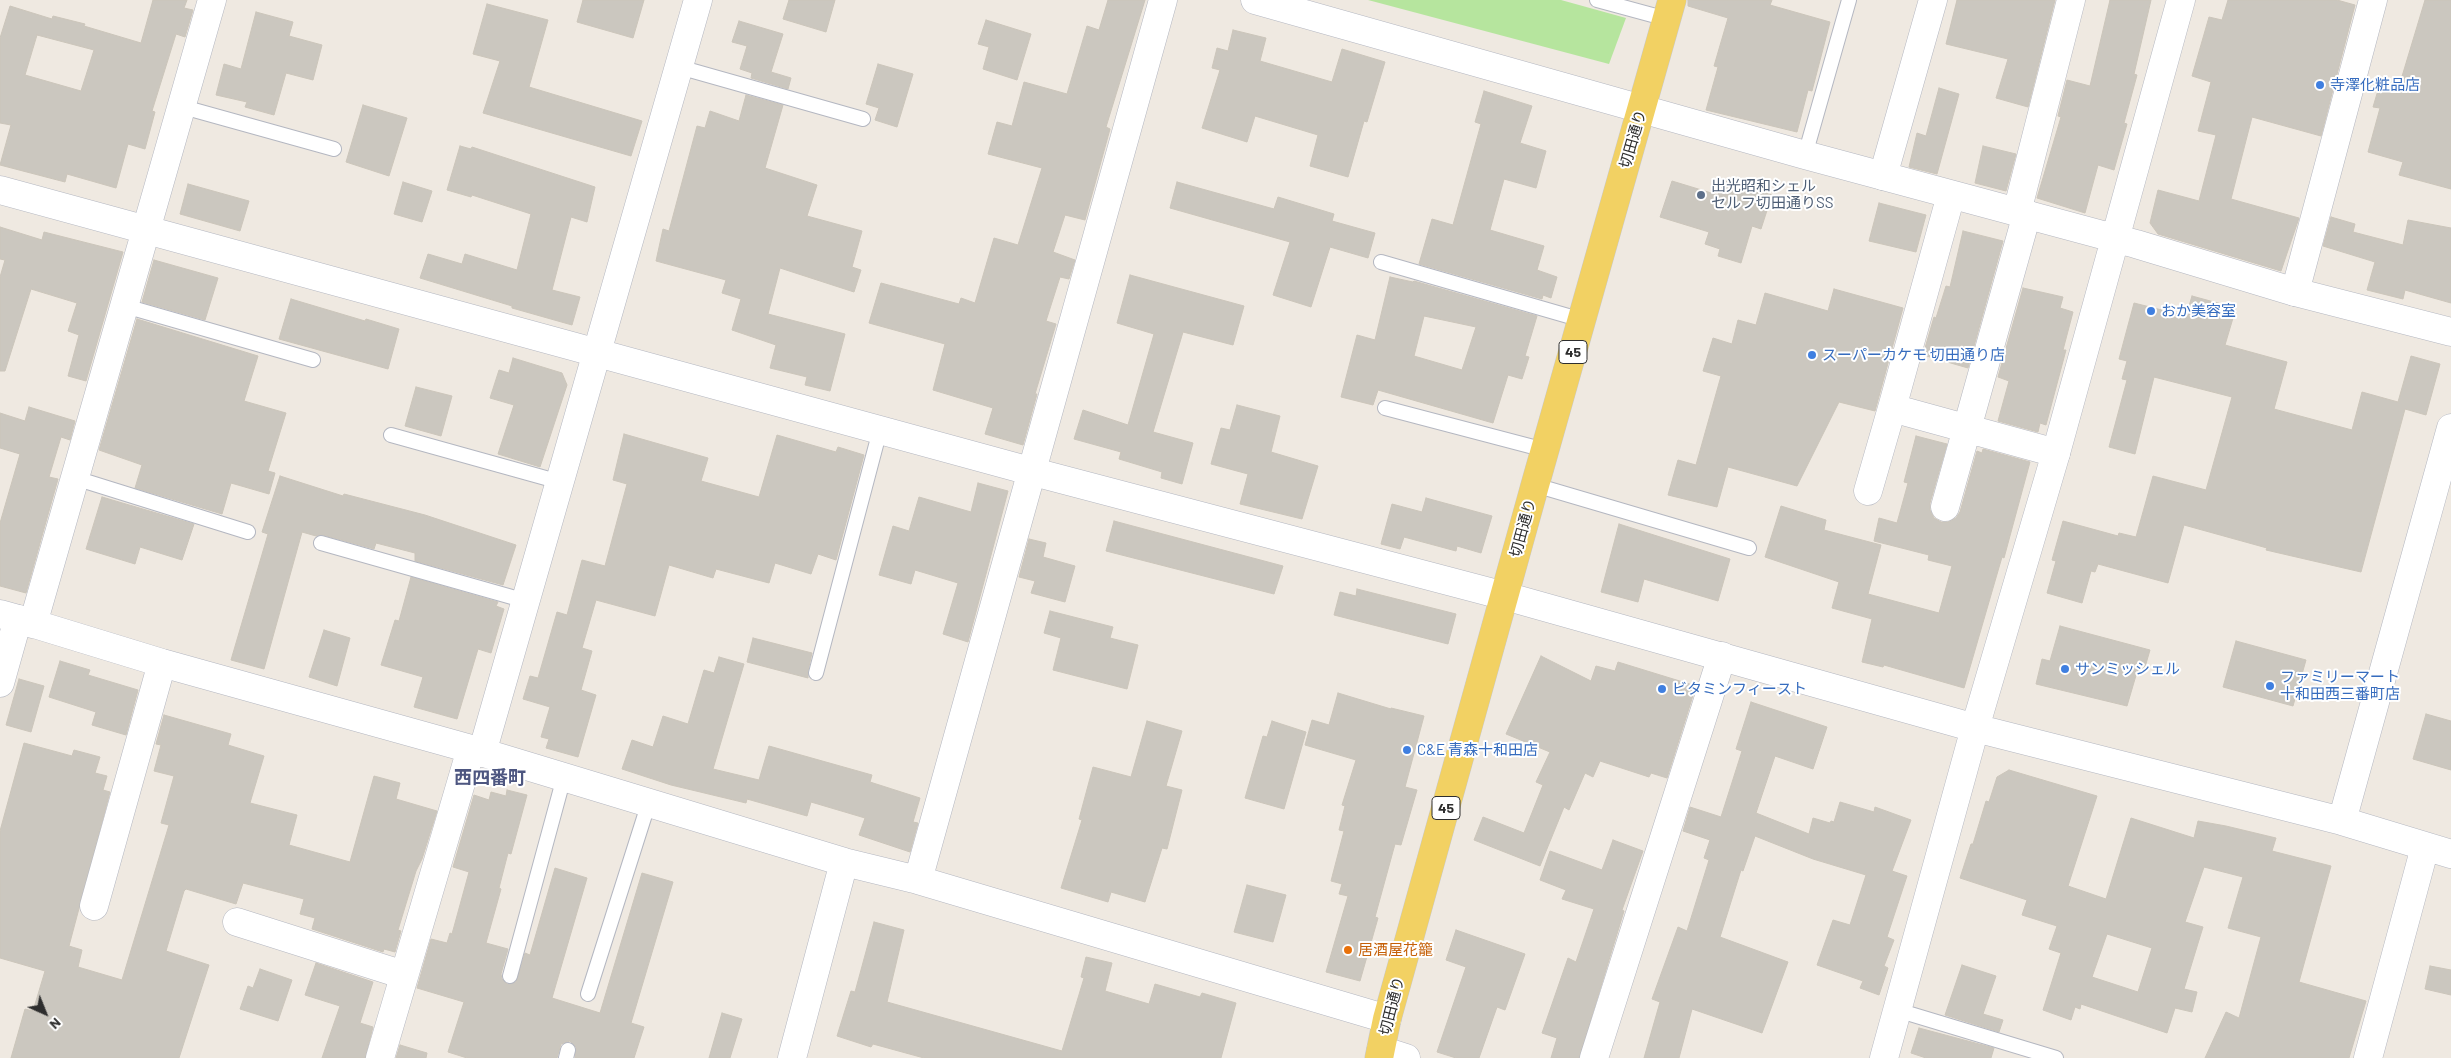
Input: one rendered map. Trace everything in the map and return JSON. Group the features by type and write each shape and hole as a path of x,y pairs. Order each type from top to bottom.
{"main road":[{"name":"切田通り","path":"1389,1055 1387,1019 1535,485 1670,9"}],"street":[{"path":"0,683 17,619 75,478 183,107 212,0"},
{"path":"380,1058 404,975 526,601 698,0"},
{"path":"918,880 1030,471 1163,0"},
{"path":"1256,0 1951,195 2114,238 2295,292 2451,332"},
{"path":"1883,176 1933,0"},
{"path":"1946,507 2022,213 2071,0"},
{"path":"1884,1058 1975,728 2056,453 2181,0"},
{"path":"2295,292 2373,0"},
{"path":"0,190 1030,471 1505,596 1975,728 2342,821 2451,854"},
{"path":"1868,491 1951,195"},
{"path":"1892,408 2056,453"},
{"path":"2342,821 2451,428"},
{"path":"17,619 162,663 477,751 844,862 918,880 1387,1019"},
{"path":"1594,1058 1722,656"},
{"path":"94,906 162,663"},
{"path":"2368,1058 2425,847"},
{"path":"795,1057 844,862"},
{"path":"237,922 404,975"}],"lane":[{"path":"1597,0 1670,9"},
{"path":"1805,154 1849,0"},
{"path":"678,67 863,119"},
{"path":"183,107 334,149"},
{"path":"1382,262 1582,320"},
{"path":"124,306 313,360"},
{"path":"1385,408 1545,450"},
{"path":"816,673 880,430"},
{"path":"391,436 560,482"},
{"path":"75,478 248,532"},
{"path":"1535,485 1749,548"},
{"path":"321,543 526,601"},
{"path":"510,976 564,777"},
{"path":"588,994 649,802"},
{"path":"1897,1010 2056,1058"}],"green space":[{"path":"1368,0 1561,0 1626,18 1609,64"}],"building":[{"path":"153,0 187,0 184,8 193,10 185,37 176,34 152,111 155,112 145,149 128,144 116,188 67,174 65,182 0,165 11,125 0,123 0,38 10,6 52,19 53,16 85,24 84,26 141,43","holes":["37,35 94,50 81,91 25,75"]},
{"path":"583,0 644,0 633,38 577,22"},
{"path":"789,0 835,0 826,32 783,19"},
{"path":"1108,0 1145,0 1106,127 1110,129 1085,220 1065,215 1053,252 1075,260 1069,279 1060,277 1046,321 1056,324 1035,394 1037,394 1023,445 985,434 993,408 933,390 945,344 869,323 881,283 959,304 961,298 975,303 994,238 1018,245 1042,168 988,154 997,122 1012,126 1024,82 1067,94 1087,26 1099,30"},
{"path":"1688,0 1772,0 1770,5 1830,22 1812,91 1808,90 1797,132 1706,110 1718,67 1714,66 1728,18 1688,6"},
{"path":"1957,0 2055,0 2028,107 1996,98 2008,59 1946,44"},
{"path":"2110,0 2151,0 2134,74 2137,75 2124,123 2127,124 2114,170 2098,165 2085,213 2037,198 2061,117 2058,116 2067,80 2090,86"},
{"path":"2228,0 2337,0 2355,5 2321,136 2252,117 2231,199 2299,218 2281,271 2158,234 2150,223 2158,190 2199,201 2216,135 2198,131 2211,82 2192,76 2209,17 2222,20"},
{"path":"2425,0 2451,0 2451,189 2399,175 2403,162 2368,152 2380,108 2373,107 2379,87 2397,93"},
{"path":"487,4 548,20 529,87 642,121 631,156 483,113 500,61 473,54"},
{"path":"256,12 293,22 289,36 322,45 313,80 286,73 274,115 245,107 247,102 216,95 224,64 241,69"},
{"path":"986,20 1031,34 1017,80 983,69 989,47 978,44"},
{"path":"739,21 783,34 771,72 791,78 788,89 751,78 752,73 740,69 747,46 732,42"},
{"path":"1233,30 1266,38 1260,61 1332,82 1342,49 1385,62 1367,122 1364,121 1348,177 1310,166 1318,135 1255,116 1247,142 1202,128 1220,70 1212,68 1217,48 1228,51"},
{"path":"878,64 913,74 897,127 875,120 879,108 866,104"},
{"path":"1939,88 1959,94 1937,174 1909,167 1917,133 1926,136"},
{"path":"1484,91 1532,106 1520,143 1546,151 1536,188 1504,179 1490,230 1544,246 1537,270 1557,277 1551,298 1543,295 1542,299 1419,264 1432,219 1453,225 1481,124 1475,122"},
{"path":"746,95 783,105 765,168 817,185 807,216 862,231 852,267 861,270 854,292 780,268 768,314 845,334 830,391 805,385 807,377 770,368 776,345 732,330 741,299 722,293 726,280 656,261 663,229 669,231 697,126 705,128 710,111 739,121"},
{"path":"363,105 407,118 389,176 346,162"},
{"path":"460,146 471,149 472,147 595,187 587,222 571,217 552,290 580,297 572,325 420,278 428,254 462,264 465,254 517,270 531,214 472,195 471,197 447,190"},
{"path":"1983,146 2016,154 2006,191 1975,183"},
{"path":"1723,180 1772,195 1761,229 1752,226 1741,263 1718,256 1720,249 1705,244 1709,232 1660,217 1672,181 1718,195"},
{"path":"403,182 432,191 422,222 394,214"},
{"path":"1177,182 1274,209 1278,197 1334,214 1332,221 1375,233 1368,258 1330,247 1311,307 1273,295 1290,242 1170,208"},
{"path":"188,184 249,201 240,231 180,214"},
{"path":"1879,203 1926,215 1916,252 1869,241"},
{"path":"2331,217 2355,224 2353,232 2403,245 2408,220 2451,228 2451,303 2405,290 2403,299 2367,290 2375,262 2323,246"},
{"path":"0,227 42,240 44,232 123,252 86,381 68,376 79,335 68,331 77,303 31,289 5,371 0,371 0,277 5,260 0,259"},
{"path":"1963,231 2003,241 1968,368 1923,355 1934,317 1936,318 1946,286 1950,287"},
{"path":"154,260 218,278 205,320 142,302"},
{"path":"1130,275 1244,306 1233,345 1183,332 1153,432 1193,443 1182,484 1161,478 1162,472 1119,459 1121,452 1074,439 1083,410 1128,425 1154,334 1117,323"},
{"path":"1390,277 1414,281 1537,316 1525,356 1529,357 1522,379 1508,375 1493,423 1378,390 1373,405 1341,397 1357,335 1375,340","holes":["1424,316 1476,327 1462,370 1414,356"]},
{"path":"2023,288 2063,297 2060,308 2073,312 2063,350 2066,350 2046,425 2040,423 2038,432 1998,421 2009,381 1998,377"},
{"path":"1834,289 1903,308 1875,411 1839,402 1797,486 1728,467 1717,507 1668,495 1678,460 1696,465 1721,376 1703,371 1713,338 1732,344 1738,320 1756,325 1765,293 1828,311"},
{"path":"2192,296 2236,308 2225,345 2287,362 2274,409 2352,430 2362,392 2398,402 2411,356 2440,364 2426,415 2405,409 2361,572 2266,550 2267,548 2184,525 2168,583 2098,564 2095,572 2091,571 2082,603 2047,593 2056,561 2052,560 2063,521 2118,536 2119,533 2136,537 2153,476 2206,490 2232,397 2154,377 2135,454 2109,447 2127,380 2122,379 2127,361 2119,359 2134,303 2186,316"},
{"path":"291,299 399,329 388,369 279,339"},
{"path":"137,319 258,356 244,401 286,413 268,471 275,473 269,494 231,483 222,514 135,488 142,465 99,450"},
{"path":"513,358 562,373 567,385 540,467 498,454 514,405 490,398 499,370 509,373"},
{"path":"416,387 452,396 441,436 405,426"},
{"path":"1237,405 1280,416 1271,452 1318,466 1302,519 1240,504 1248,474 1211,464 1221,428 1230,430"},
{"path":"29,407 75,421 70,440 61,437 49,477 58,479 26,593 0,586 0,523 20,454 0,448 0,413 25,421"},
{"path":"624,434 708,458 701,481 759,497 777,435 836,452 838,447 864,455 836,560 818,554 811,574 775,563 769,583 716,569 713,578 669,565 655,616 596,600 582,648 592,651 581,690 596,695 578,757 546,748 549,739 541,737 550,707 523,699 530,676 538,678 557,612 567,615 582,560 605,566 627,484 613,480"},
{"path":"1916,436 1947,444 1930,503 1930,510 1934,518 1941,522 1948,522 1956,518 1960,512 1977,451 1982,453 1983,449 2030,462 2004,558 2002,557 1964,688 1884,665 1883,667 1862,662 1872,619 1832,608 1839,582 1765,557 1781,506 1826,520 1824,530 1881,545 1868,594 1939,613 1952,566 1928,560 1929,555 1874,541 1879,518 1897,523 1908,483 1904,482"},
{"path":"280,476 343,496 344,494 425,515 516,545 503,585 415,561 415,553 376,543 374,549 323,535 316,536 302,532 264,669 231,660 268,534 262,532"},
{"path":"978,483 1008,491 968,642 943,634 958,583 915,570 911,584 879,575 893,526 909,531 919,497 971,512"},
{"path":"102,497 194,524 182,560 140,547 135,564 86,549"},
{"path":"1426,498 1492,516 1481,553 1457,546 1456,551 1404,537 1400,549 1381,544 1392,504 1422,512"},
{"path":"1114,521 1283,566 1274,594 1106,551"},
{"path":"1619,524 1730,559 1718,601 1644,579 1638,602 1601,592"},
{"path":"1029,539 1046,543 1043,557 1075,566 1065,602 1031,593 1035,581 1019,577"},
{"path":"411,577 498,602 496,606 504,609 491,653 478,649 457,719 414,707 423,677 381,665 395,620 399,621"},
{"path":"1357,589 1456,614 1448,644 1334,615 1340,592 1356,596"},
{"path":"1050,611 1113,627 1110,638 1138,645 1127,689 1053,670 1061,638 1044,633"},
{"path":"2060,626 2150,650 2143,674 2137,672 2127,706 2036,684 2042,659 2050,661"},
{"path":"324,630 350,638 337,686 309,677"},
{"path":"753,638 812,653 808,678 747,662"},
{"path":"2236,641 2306,660 2293,706 2223,687"},
{"path":"1541,656 1591,681 1596,666 1615,671 1618,662 1696,686 1667,778 1651,773 1649,777 1600,761 1593,777 1585,773 1569,810 1564,807 1540,866 1474,840 1483,817 1524,833 1543,785 1536,782 1550,752 1506,734"},
{"path":"719,657 744,664 713,769 759,780 769,746 872,775 870,782 920,798 913,822 918,823 910,852 859,835 865,818 811,802 807,816 747,799 746,803 671,785 622,769 632,740 653,747 663,716 688,724 704,670 714,673"},
{"path":"60,661 90,670 88,675 138,690 126,735 92,725 96,712 49,697"},
{"path":"19,679 44,686 31,732 6,725"},
{"path":"1338,693 1391,709 1424,716 1405,787 1417,790 1401,845 1395,844 1375,917 1378,918 1360,981 1326,972 1348,896 1339,894 1342,884 1331,881 1344,831 1339,830 1345,806 1342,805 1356,760 1305,745 1312,720 1329,725"},
{"path":"1751,702 1827,727 1813,769 1775,756 1756,813 1809,834 1813,818 1830,823 1831,821 1834,822 1840,802 1874,812 1875,807 1911,820 1892,871 1907,876 1887,937 1894,940 1884,966 1888,968 1879,995 1860,988 1863,981 1817,965 1833,920 1850,925 1866,875 1813,859 1755,836 1743,871 1741,870 1720,937 1788,962 1762,1033 1692,1009 1679,1058 1644,1058 1660,1002 1652,999 1678,927 1687,931 1709,860 1704,858 1710,840 1683,831 1690,807 1721,817 1742,751 1736,749"},
{"path":"2426,714 2451,721 2451,770 2413,759"},
{"path":"164,715 231,734 228,745 264,756 250,803 297,815 289,845 350,862 374,776 400,783 396,799 437,811 398,930 401,931 395,952 384,949 383,952 312,929 315,918 300,914 304,899 243,883 236,904 186,889 166,951 209,965 179,1058 11,1058 25,1009 33,1011 45,971 0,958 0,831 24,743 72,756 74,750 100,757 95,773 107,776 103,790 110,792 69,946 82,950 78,967 122,980 169,825 161,823 174,776 154,771 161,745 156,744"},
{"path":"1147,721 1182,731 1166,786 1182,790 1167,849 1162,848 1145,902 1111,892 1108,902 1061,888 1082,820 1079,819 1093,767 1131,777"},
{"path":"1272,721 1306,732 1284,809 1245,798 1263,736 1267,737"},
{"path":"2009,770 2097,796 2068,886 2106,899 2131,818 2194,838 2198,821 2276,838 2272,851 2331,866 2299,982 2366,1001 2349,1058 2205,1058 2226,1012 2239,1018 2261,937 2228,928 2243,877 2204,867 2185,922 2203,927 2184,989 2197,992 2192,1012 2175,1008 2167,1033 2081,1004 2080,1009 2075,1007 2071,1020 2043,1010 2061,953 2049,949 2057,926 2022,915 2027,900 1960,878 1986,801 1989,802 1997,777","holes":["2107,934 2152,948 2138,992 2092,977"]},
{"path":"507,790 527,795 511,854 508,853 499,888 501,889 486,943 508,949 501,974 502,979 507,984 516,982 525,953 530,955 555,868 587,878 552,998 600,1013 642,873 673,882 631,1023 644,1027 634,1058 575,1058 576,1047 570,1041 561,1044 557,1058 467,1058 448,1052 464,1002 417,988 431,939 447,943 450,933 452,934 469,872 453,867 474,795 489,800 491,792 506,796"},
{"path":"1613,840 1643,851 1622,910 1624,911 1579,1058 1551,1058 1557,1038 1542,1033 1568,958 1576,962 1594,909 1562,899 1566,890 1540,880 1550,851 1602,870"},
{"path":"1247,885 1286,895 1273,942 1234,932"},
{"path":"874,922 904,930 887,1002 1062,1051 1084,978 1081,977 1086,957 1112,963 1105,991 1149,1004 1155,984 1200,997 1202,993 1236,1003 1221,1058 924,1058 873,1044 871,1047 837,1036 851,991 855,992"},
{"path":"1456,930 1525,954 1505,1010 1497,1007 1479,1058 1456,1058 1437,1052 1466,967 1446,960"},
{"path":"316,963 373,982 360,1023 373,1027 365,1058 322,1058 340,1006 305,995"},
{"path":"1962,965 1996,976 1983,1014 2003,1020 1999,1032 1945,1015"},
{"path":"2430,966 2451,970 2451,995 2425,989"},
{"path":"260,969 292,980 278,1021 240,1009 248,986 253,988"},
{"path":"722,1013 742,1019 730,1058 709,1058"},
{"path":"1919,1028 1994,1048 1991,1058 1926,1058 1911,1053"},
{"path":"400,1045 427,1053 426,1058 396,1058"}],"place":[{"name":"寺澤化粧品店","path":"2320,85"},
{"name":"出光昭和シェル セルフ切田通りSS","path":"1701,195"},
{"name":"おか美容室","path":"2151,311"},
{"name":"スーパーカケモ 切田通り店","path":"1812,355"},
{"name":"サンミッシェル","path":"2065,669"},
{"name":"ファミリーマート 十和田西三番町店","path":"2270,686"},
{"name":"ビタミンフィースト","path":"1662,689"},
{"name":"C&E 青森十和田店","path":"1407,750"},
{"name":"居酒屋花籠","path":"1348,950"}],"district":[{"name":"西四番町","path":"490,778"}]}
